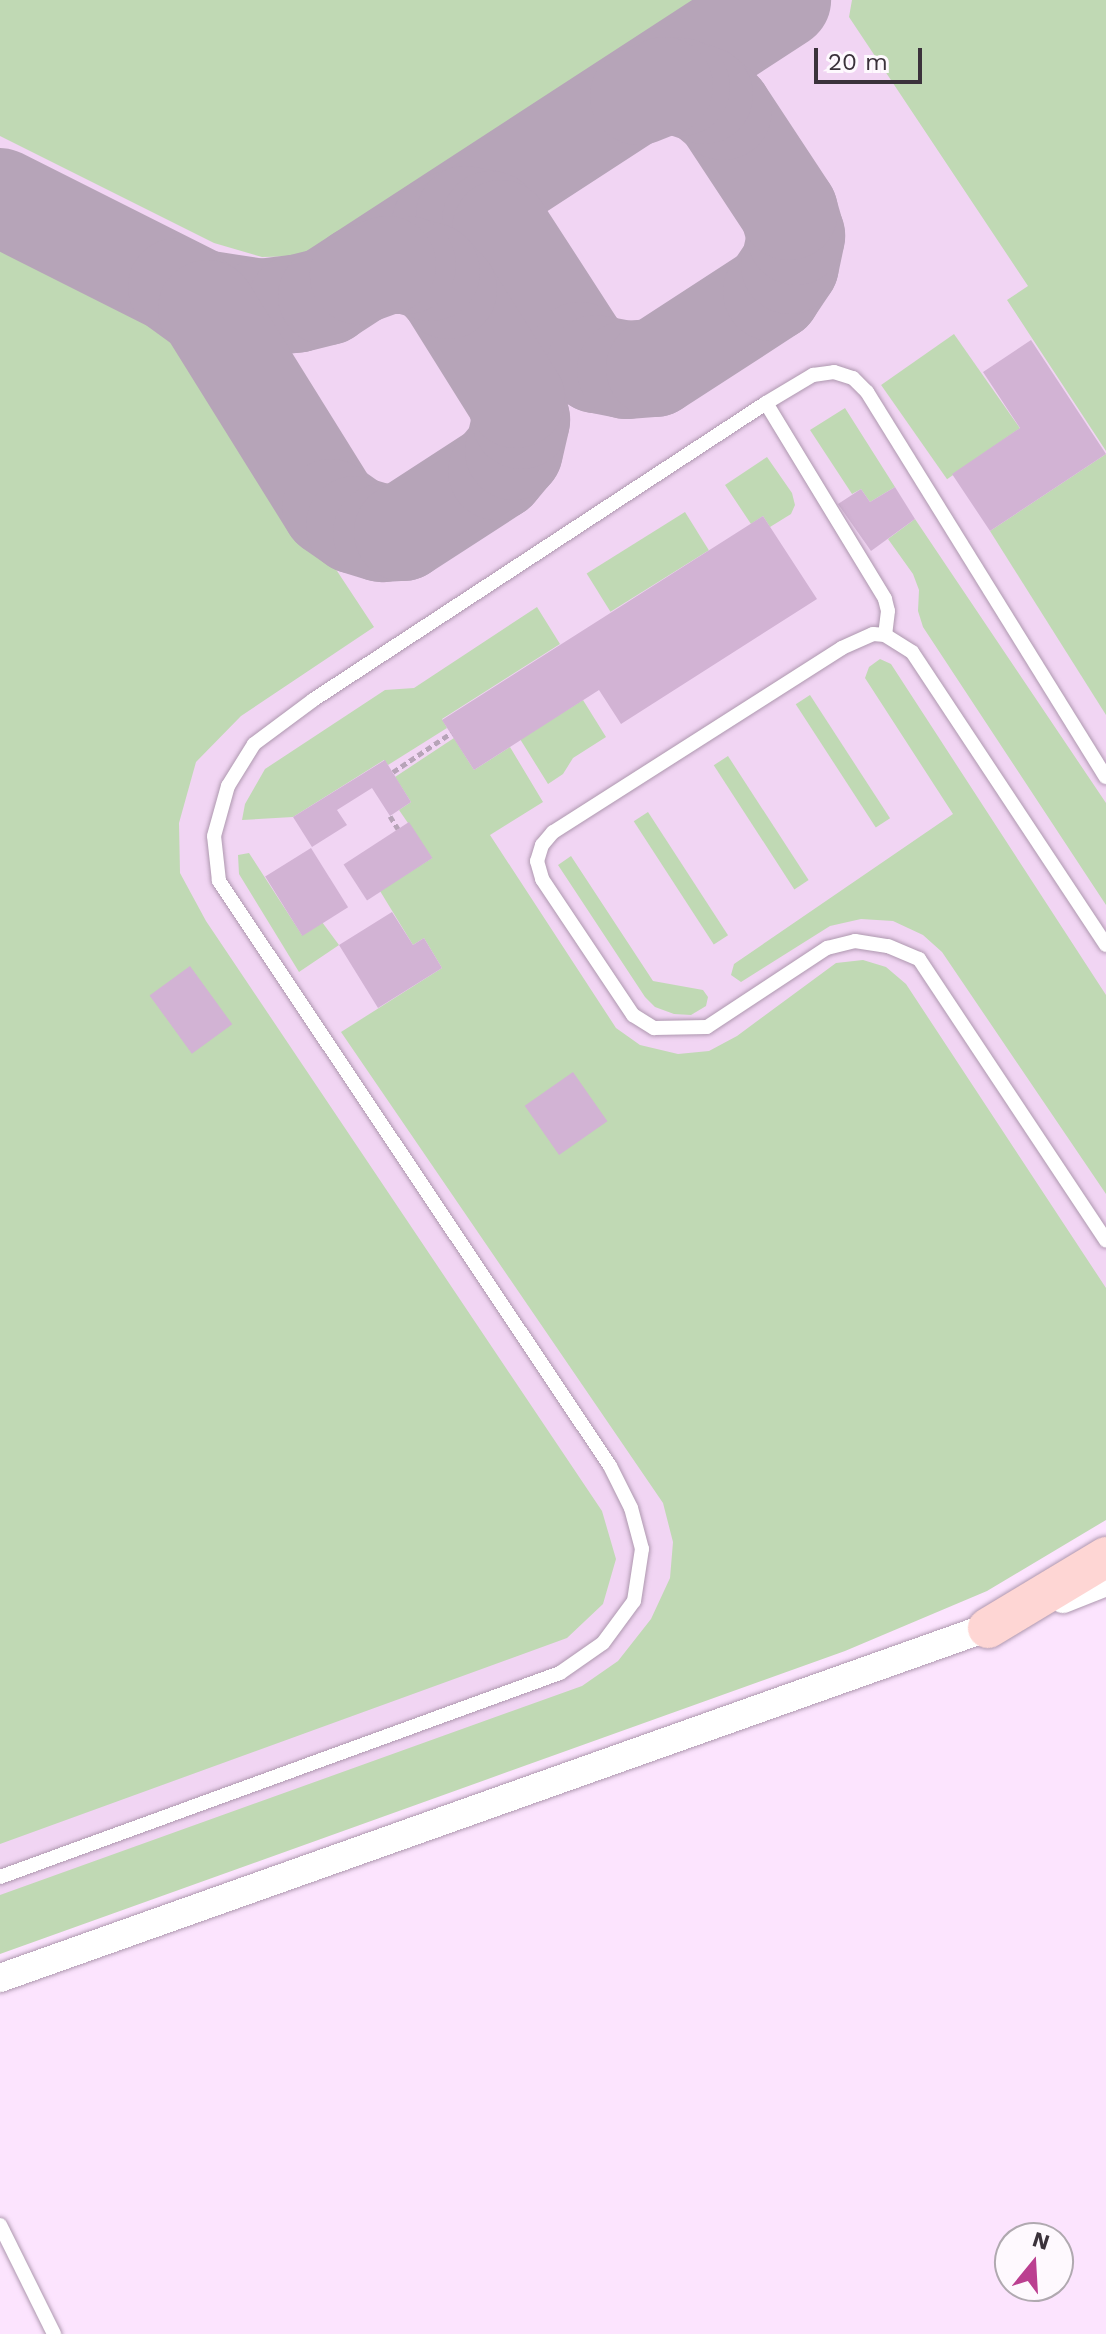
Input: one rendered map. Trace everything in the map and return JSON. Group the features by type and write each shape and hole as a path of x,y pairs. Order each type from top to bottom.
{"street":[{"path":"988,1628 1106,1557"},
{"path":"0,1978 529,1787 988,1628 1106,1582"}],"lane":[{"path":"0,1877 560,1673 603,1643 634,1601 642,1549 631,1508 610,1466 219,881 214,836 228,786 254,744 313,700 766,403 813,375 834,372 853,378 867,392 1106,777"},
{"path":"766,403 885,599 888,611 885,635"},
{"path":"1106,945 912,652 885,635 873,634 842,648 553,832 542,845 537,861 542,879 633,1015 654,1028 707,1027 827,948 855,941 888,946 919,959 1106,1240"},
{"path":"0,2225 54,2334"}],"path":[{"path":"393,772 451,733"},
{"path":"390,816 398,829"}],"shaded area":[{"path":"0,0 1106,0 1106,1511 0,1938"}],"green space":[{"path":"0,0 708,0 353,233 300,256 262,257 214,243 0,136"},
{"path":"852,0 1106,0 1106,451 1007,300 1028,286 849,17"},
{"path":"0,250 186,342 374,627 241,716 196,762 179,823 180,873 206,921 602,1511 616,1559 603,1604 567,1638 0,1844"},
{"path":"954,334 1020,428 947,479 881,385"},
{"path":"845,408 895,487 870,502 861,489 852,494 810,430"},
{"path":"1106,454 1106,715 990,531"},
{"path":"767,457 792,493 795,505 791,514 770,527 763,516 751,524 725,485"},
{"path":"685,512 709,550 610,612 587,573"},
{"path":"915,519 1106,803 1106,905 923,627 918,611 919,590 913,574 888,539"},
{"path":"537,607 560,644 442,719 447,728 388,765 384,760 293,817 242,820 245,804 265,769 385,690 414,688"},
{"path":"880,659 891,664 1106,995 1106,1194 942,952 923,935 893,921 861,919 830,926 741,982 731,975 734,964 953,814 865,678 869,667"},
{"path":"810,695 890,818 876,828 796,704"},
{"path":"583,700 606,737 573,758 563,774 548,784 520,739"},
{"path":"454,738 474,770 510,747 543,802 490,835 616,1028 640,1045 678,1054 709,1051 737,1036 836,963 863,960 886,967 906,984 1106,1288 1106,1520 987,1591 845,1651 0,1954 0,1895 582,1686 618,1661 651,1619 670,1578 673,1542 663,1503 341,1032 442,968 424,938 413,945 380,891 432,858 399,810 411,802 395,777"},
{"path":"728,756 809,880 794,889 714,765"},
{"path":"648,812 728,935 714,945 634,821"},
{"path":"249,853 302,935 322,922 339,945 299,972 239,874 238,855"},
{"path":"571,856 653,981 703,990 708,997 706,1006 691,1015 674,1014 655,1007 645,997 558,865"}],"building":[{"path":"1031,340 1106,454 990,531 952,474 1020,428 983,372"},
{"path":"895,487 915,519 871,551 838,504 861,489 870,502"},
{"path":"763,516 817,599 621,724 599,690 474,770 442,720"},
{"path":"385,760 411,802 390,816 372,788 337,810 347,825 312,847 293,817"},
{"path":"409,822 432,858 367,901 344,864"},
{"path":"311,848 348,907 302,936 265,877"},
{"path":"392,912 413,945 424,938 442,968 378,1008 339,945"},
{"path":"190,966 232,1024 192,1054 150,995"},
{"path":"573,1072 607,1121 559,1155 525,1106"}],"taxiway":[{"path":"0,197 203,299 261,308 296,304 327,296 782,0"},
{"path":"441,223 465,215 491,220 501,229 580,351 596,364 626,370 655,368 772,292 790,265 796,236 789,211 723,111 704,95 681,87 664,86 639,96"},
{"path":"177,287 207,309 331,508 355,525 382,533 403,532 497,471 514,451 521,420 516,399 448,290 431,272 407,265 387,265 359,275"}]}
